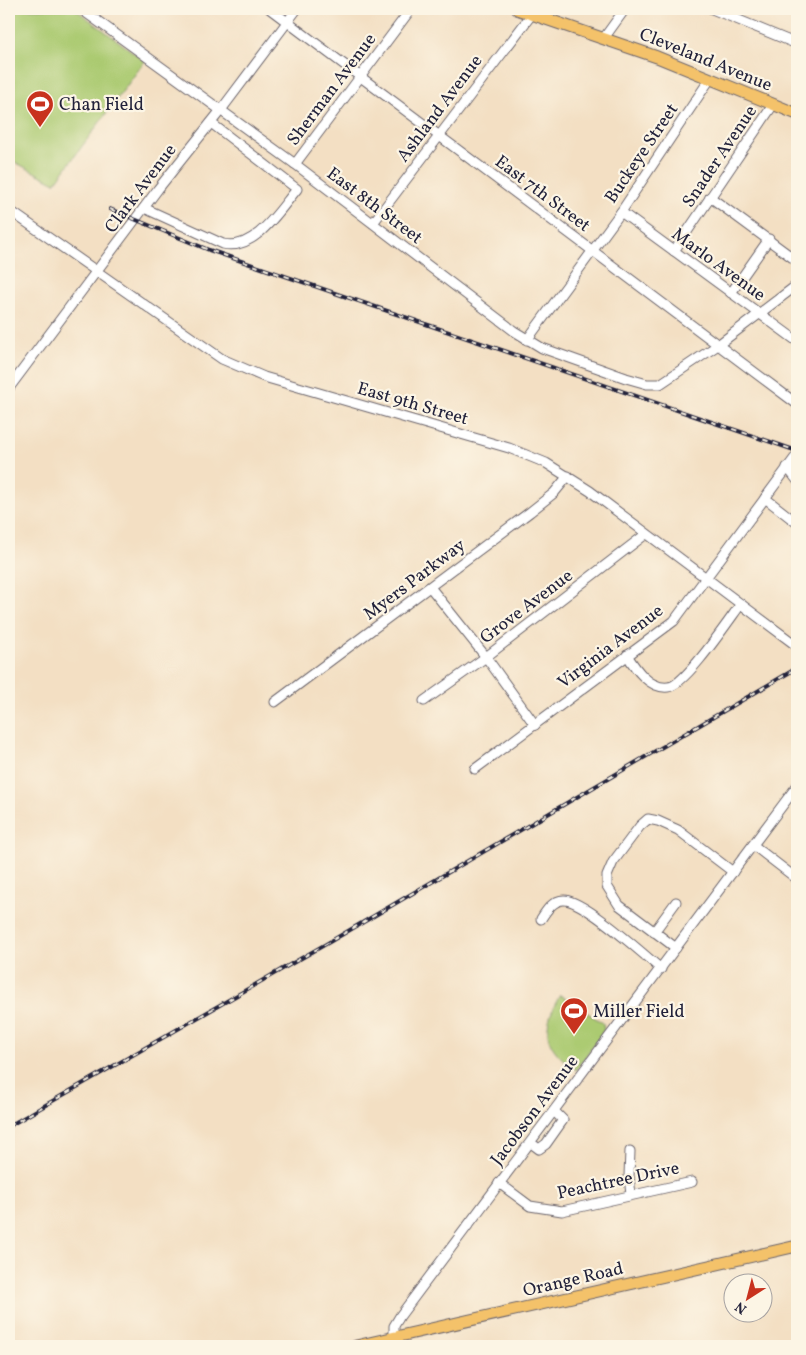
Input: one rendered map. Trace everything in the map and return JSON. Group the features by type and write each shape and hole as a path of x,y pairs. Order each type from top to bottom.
{"main road":[{"name":"Cleveland Avenue","path":"525,10 604,38 797,114"},
{"name":"Orange Road","path":"356,1346 387,1341 797,1246"}],"street":[{"name":"East 8th Street","path":"81,9 295,164 527,340 542,348 640,382 654,385 668,381 718,345"},
{"name":"East 7th Street","path":"270,9 797,404"},
{"name":"Clark Avenue","path":"9,388 297,9"},
{"name":"Sherman Avenue","path":"295,164 411,9"},
{"path":"604,38 625,9"},
{"path":"712,9 797,44"},
{"name":"Ashland Avenue","path":"373,223 439,136 525,10"},
{"name":"Buckeye Street","path":"527,340 621,212 710,79"},
{"name":"Snader Avenue","path":"674,251 773,105"},
{"path":"144,208 223,244 232,245 240,244 258,232 297,189 211,123"},
{"path":"710,197 797,261"},
{"name":"East 9th Street","path":"9,210 222,359 264,377 509,448 546,463 568,476 797,646"},
{"name":"Marlo Avenue","path":"621,212 797,341"},
{"path":"731,293 769,240"},
{"path":"718,345 797,285"},
{"path":"793,462 797,480"},
{"name":"Virginia Avenue","path":"475,769 674,621 793,462"},
{"name":"Myers Parkway","path":"275,702 548,498 568,476"},
{"path":"765,498 797,523"},
{"name":"Grove Avenue","path":"424,701 486,657 646,534"},
{"path":"430,587 486,657 535,725"},
{"path":"627,655 636,670 645,678 662,687 673,686 692,668 741,604"},
{"name":"Jacobson Avenue","path":"387,1341 400,1316 530,1143 539,1149 546,1144 563,1120 554,1111 797,786"},
{"path":"676,948 619,905 608,886 607,876 613,862 644,821 648,819 658,821 678,830 733,872"},
{"path":"752,846 797,879"},
{"path":"541,919 555,903 563,900 573,902 604,923 661,969"},
{"path":"654,932 676,902"},
{"path":"630,1151 629,1176 631,1194"},
{"name":"Peachtree Drive","path":"499,1183 530,1206 557,1211 570,1210 631,1194 692,1182"}],"green space":[{"path":"18,9 75,9 145,61 55,183 9,159 9,14"},
{"name":"Miller Field","path":"560,995 603,1023 604,1030 576,1070 557,1053 548,1037 550,1019"}],"railway":[{"path":"110,209 209,250 797,451"},
{"path":"9,1126 326,944 797,668"}],"place":[{"name":"Chan Field","path":"40,128"},
{"name":"Miller Field","path":"574,1035"}]}
